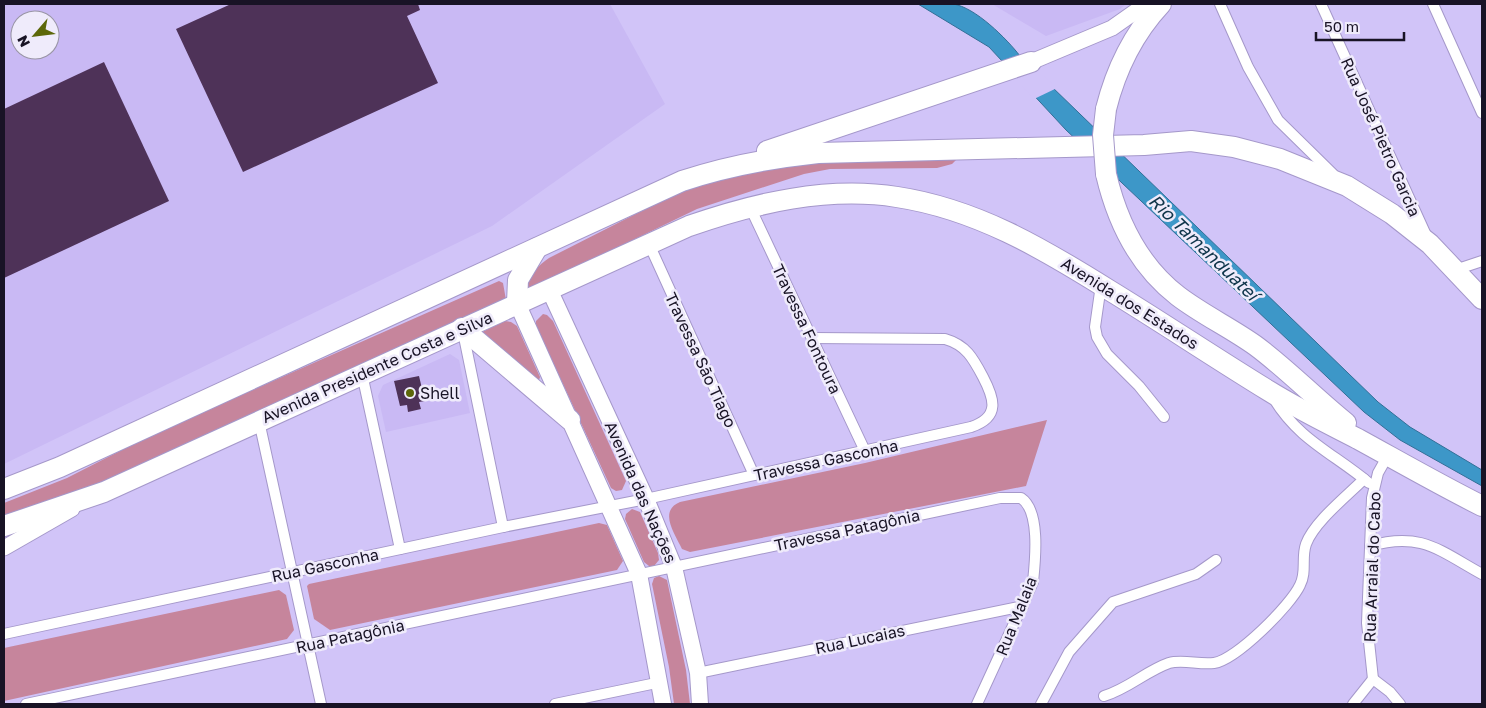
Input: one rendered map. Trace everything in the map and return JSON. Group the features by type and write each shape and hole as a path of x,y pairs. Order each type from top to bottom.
{"highway":[{"path":"1161,4 1136,36 1120,64 1106,109 1103,135 1106,174 1120,220 1144,262 1178,296 1255,345 1379,452"},
{"path":"4,489 60,467 682,181 730,166 774,148 1031,62"},
{"path":"730,166 818,153 1144,145 1191,141 1234,147 1280,159 1347,186 1392,214 1430,244 1482,299"},
{"name":"Avenida dos Estados","path":"750,207 801,197 837,194 895,196 921,201 962,213 1010,232 1101,284 1270,392 1482,506"},
{"name":"Avenida Presidente Costa e Silva","path":"4,526 104,492 648,244 689,226 750,207"},
{"path":"517,303 518,280 537,248"},
{"path":"462,328 570,420"}],"main road":[{"path":"1031,62 1112,28 1146,4"},
{"name":"Avenida das Nações","path":"549,289 646,499 674,567 698,674 700,704"},
{"path":"517,303 640,574 661,682 663,704"},
{"path":"4,548 104,492"}],"street":[{"path":"1220,4 1248,67 1278,120 1319,162 1347,186"},
{"name":"Rua José Pietro Garcia","path":"1321,4 1430,244"},
{"path":"1433,4 1482,113"},
{"name":"Travessa Fontoura","path":"750,207 865,452"},
{"name":"Travessa São Tiago","path":"648,244 754,475"},
{"path":"1455,270 1482,261"},
{"path":"1101,284 1095,327 1097,337 1107,354 1139,386 1164,417"},
{"path":"462,328 503,527"},
{"name":"Travessa Gasconha","path":"646,499 865,452 978,425 990,413 993,402 992,394 972,357 954,341 945,339 812,338"},
{"path":"362,374 400,549"},
{"path":"1270,392 1296,430 1374,488"},
{"path":"259,421 320,704"},
{"name":"Rua Arraial do Cabo","path":"1373,679 1368,623 1370,546 1374,488 1378,473 1379,452"},
{"path":"1104,696 1127,687 1166,664 1216,663 1246,646 1295,595 1302,584 1306,544 1311,535 1337,505 1364,479"},
{"name":"Travessa Patagônia","path":"674,567 1000,498 1021,498"},
{"name":"Rua Malaia","path":"977,704 1033,582 1035,543 1032,515 1027,504 1021,498"},
{"name":"Rua Gasconha","path":"4,634 503,527 646,499"},
{"path":"1370,546 1394,540 1413,540 1445,552 1482,574"},
{"path":"1041,704 1069,652 1113,602 1196,574 1216,560"},
{"name":"Rua Patagônia","path":"26,704 674,567"},
{"name":"Rua Lucaias","path":"698,674 1023,606"},
{"path":"1353,704 1373,679 1390,692 1400,704"},
{"path":"555,704 661,682"}],"shaded area":[{"path":"4,4 610,4 665,104 492,226 4,464"},
{"path":"992,4 1126,4 1120,9 1046,36"},
{"path":"957,159 952,164 937,168 830,169 804,174 697,209 530,290 527,287 532,274 549,258 669,197 721,178 820,161"},
{"path":"499,281 503,283 506,300 105,481 4,517 4,503 67,478 153,434"},
{"path":"543,314 553,321 626,481 622,490 616,491 611,488 536,326 536,321"},
{"path":"505,321 517,326 540,377 539,380 536,381 480,333"},
{"path":"450,354 459,360 470,413 386,432 378,396 383,385"},
{"path":"1047,420 1026,486 690,552 682,549 670,523 670,511 673,506 680,502 865,463"},
{"path":"632,509 640,512 658,553 659,560 654,566 649,566 644,562 625,519 626,514"},
{"path":"599,523 607,525 623,561 617,570 330,630 314,619 307,586 309,584"},
{"path":"659,576 667,580 686,670 690,704 674,704 669,667 652,584 654,578"},
{"path":"279,590 286,595 294,630 287,639 4,701 4,648"}],"water":[{"name":"Rio Tamanduateí","path":"944,3 962,6 990,25 1378,402 1410,427 1482,470 1482,486 1400,440 1364,412 1066,130 989,47 918,4"}],"pier":[{"path":"1025,57 1057,88 1034,99 1001,65"}],"building":[{"path":"231,4 418,4 420,10 407,16 438,83 243,172 176,29"},
{"path":"104,62 169,201 4,278 4,109"},
{"name":"Shell","path":"419,376 425,401 419,402 421,409 408,412 407,405 400,406 394,381"}],"place":[{"name":"Shell","path":"410,393"}]}
